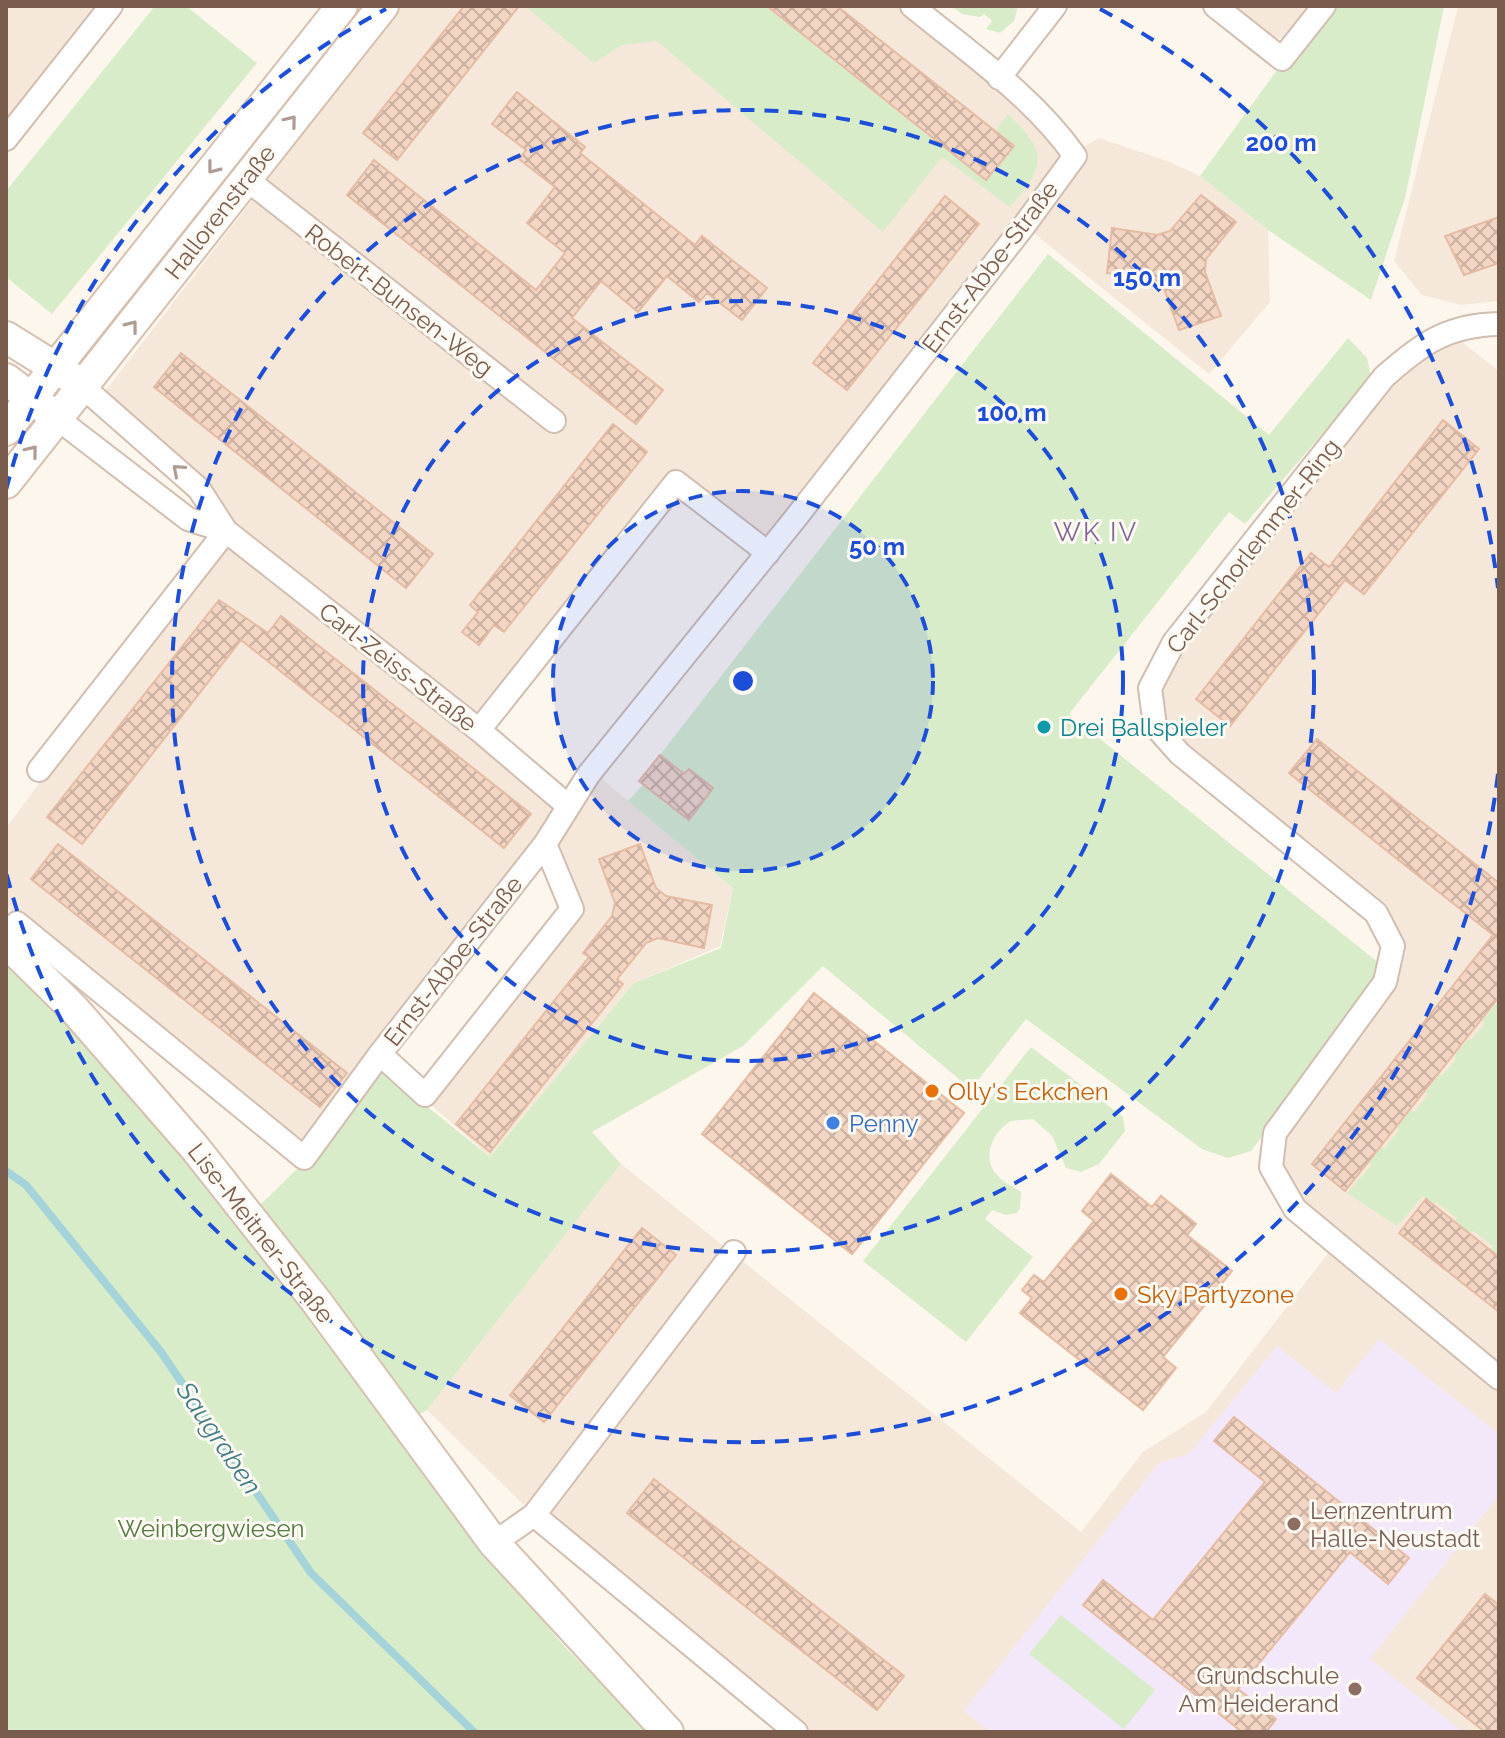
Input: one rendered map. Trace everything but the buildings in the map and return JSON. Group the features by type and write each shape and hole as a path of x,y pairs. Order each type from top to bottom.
{"street":[{"path":"6,139 111,6"},
{"name":"Hallorenstraße","path":"6,430 342,6"},
{"name":"Hallorenstraße","path":"6,483 383,6"},
{"name":"Ernst-Abbe-Straße","path":"545,844 572,909 425,1095 380,1054 545,844 589,774 768,553 1075,156 1057,130 912,6"},
{"path":"999,78 1055,6"},
{"path":"1215,6 1282,59 1324,6"},
{"name":"Robert-Bunsen-Weg","path":"245,178 554,421"},
{"name":"Carl-Schorlemmer-Ring","path":"1499,324 1477,324 1449,332 1418,347 1384,377 1174,642 1150,688 1155,726 1180,754 1376,913 1393,946 1385,982 1275,1133 1271,1167 1295,1209 1499,1378"},
{"path":"6,337 57,367 83,387"},
{"path":"6,379 58,419"},
{"name":"Carl-Zeiss-Straße","path":"83,387 199,489 226,531 479,730 567,805"},
{"name":"Carl-Zeiss-Straße","path":"58,419 188,519 226,531"},
{"path":"479,730 676,482 768,553"},
{"path":"39,770 226,531"},
{"path":"6,936 17,923 304,1158 380,1054"},
{"name":"Lise-Meitner-Straße","path":"6,942 74,1009 195,1148 316,1301 494,1543 668,1732"},
{"path":"494,1543 534,1515 734,1252"},
{"path":"534,1515 796,1732"}],"shaded area":[{"path":"6,6 122,6 6,154"},
{"path":"401,6 907,6 1083,147 1099,138 1170,162 1200,176 1268,230 1270,302 1209,374 1030,230 769,565 674,492 492,725 90,411"},
{"path":"1226,6 1317,6 1286,38 1267,39"},
{"path":"1458,6 1499,6 1499,301 1461,305 1422,295 1394,261"},
{"path":"1449,332 1499,371 1499,1732 796,1732 534,1515 427,1410 621,1164 1081,1532 1143,1452 1206,1412 1335,1244 1271,1167 1275,1133 1393,946 1376,913 1173,746 1150,688 1396,367"},
{"path":"226,531 567,804 592,771 733,888 720,946 634,983 490,1157 422,1097 572,910 546,845 303,1154 16,920 6,903 6,828"},
{"name":"Lernzentrum Halle-Neustadt","path":"1379,1339 1499,1434 1499,1495 1370,1659 1463,1732 991,1732 964,1711 1159,1463 1189,1454 1277,1346 1336,1393"}],"green space":[{"path":"155,6 186,6 257,63 52,314 6,277 6,191"},
{"path":"525,6 765,6 986,181 1014,146 995,131 1008,114 1036,150 1036,170 1010,207 942,157 883,232 657,41 622,45 594,63"},
{"path":"951,6 1018,6 1014,21 1000,33 986,29 992,21 984,14 980,17 962,14"},
{"path":"1330,6 1444,6 1405,198 1371,300 1268,230 1200,176 1283,62"},
{"path":"1048,254 1269,435 1348,338 1367,358 1371,377 1245,524 1229,512 1069,714 1380,964 1372,992 1251,1151 1228,1158 1202,1149 1026,1019 971,1089 823,966 743,1046 592,1132 621,1164 427,1410 409,1420 248,1217 303,1163 378,1067 490,1157 634,983 721,948 733,888 628,801 643,785 689,819 713,788 689,769 684,774 660,755"},
{"name":"Weinbergwiesen","path":"6,958 44,995 246,1230 468,1532 564,1646 649,1732 6,1732"},
{"path":"1496,1003 1499,1005 1499,1258 1490,1251 1493,1246 1473,1231 1469,1234 1454,1222 1457,1218 1423,1196 1397,1226 1347,1193 1371,1166 1369,1163 1382,1146 1385,1148 1399,1130 1397,1127 1411,1110 1414,1112 1428,1095 1426,1092 1440,1074 1442,1076 1456,1059 1454,1056 1484,1024 1482,1021"},
{"path":"1031,1047 1123,1117 1125,1131 1099,1164 1081,1172 1066,1168 1052,1136 1033,1119 1011,1121 998,1132 991,1147 990,1163 1001,1179 1021,1192 1020,1208 1017,1213 1006,1215 992,1210 985,1219 1033,1257 966,1342 863,1261"},
{"path":"1061,1615 1155,1690 1124,1729 1029,1654"}],"waterway":[{"name":"Saugraben","path":"6,1171 26,1185 161,1352 311,1573 474,1732"}],"place":[{"name":"Drei Ballspieler","path":"1044,727"},
{"name":"Olly's Eckchen","path":"932,1091"},
{"name":"Penny","path":"833,1123"},
{"name":"Sky Partyzone","path":"1121,1294"},
{"name":"Lernzentrum Halle-Neustadt","path":"1294,1524"},
{"name":"Grundschule Am Heiderand","path":"1355,1689"}],"district":[{"name":"WK IV","path":"1096,532"}]}
